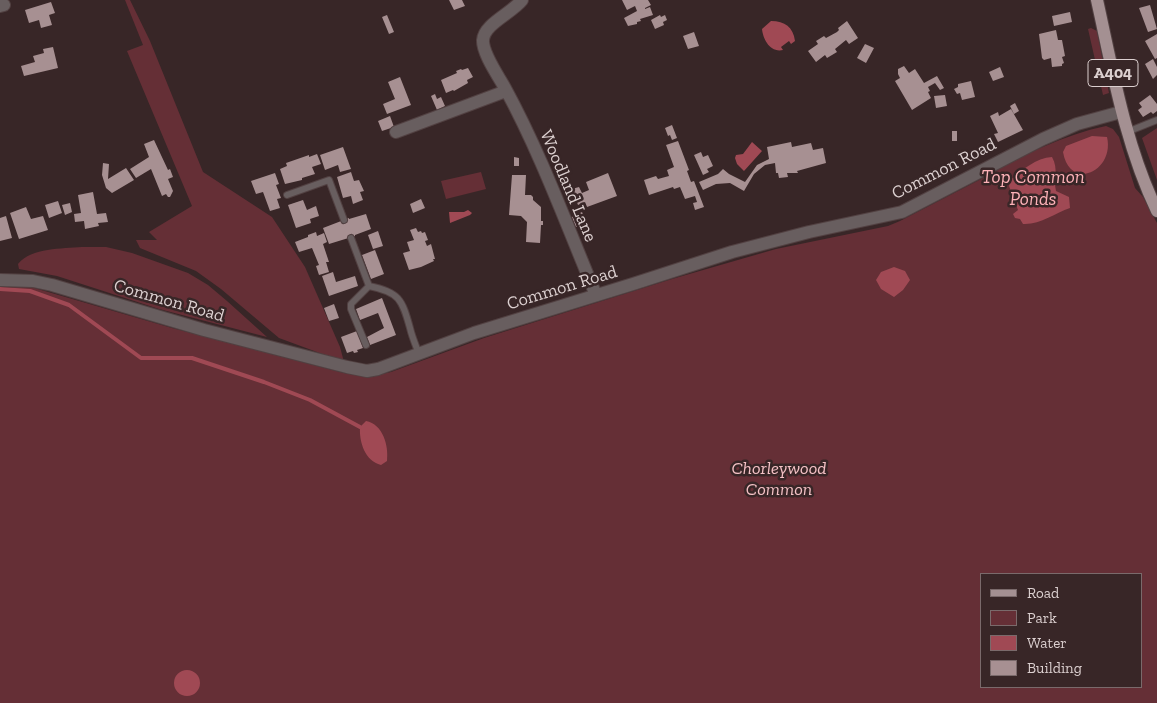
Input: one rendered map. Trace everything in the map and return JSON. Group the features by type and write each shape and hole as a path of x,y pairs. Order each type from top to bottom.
{"main road":[{"name":"A404","path":"1097,0 1121,112 1146,186 1157,211"}],"street":[{"name":"Woodland Lane","path":"522,0 485,31 482,42 488,58 538,156 596,295"},
{"path":"396,132 506,91"},
{"name":"Common Road","path":"0,280 33,281 52,285 204,330 356,369 378,369 474,333 732,252 808,232 902,212 1043,139 1076,124 1121,112"}],"lane":[{"path":"1127,132 1157,120"},
{"path":"287,195 329,180 344,220"},
{"path":"351,238 369,286"},
{"path":"366,344 351,304 369,286"},
{"path":"369,286 392,293 400,300 405,309 419,354"}],"green space":[{"path":"125,0 130,0 150,41 203,172 272,217 305,267 340,347 344,362 279,338 221,289 196,271 140,248 136,240 157,240 149,232 192,206 127,51 143,45"},
{"path":"1091,28 1097,31 1109,93 1103,95 1088,29"},
{"name":"Chorleywood Common","path":"1106,126 1113,129 1119,137 1135,188 1143,197 1157,223 1157,703 0,703 0,285 31,287 172,328 344,373 368,377 391,372 484,338 672,279 776,249 888,226 1029,153 1074,135"},
{"path":"1157,128 1157,180 1142,138"},
{"path":"481,172 486,189 446,199 441,181"},
{"path":"106,247 132,253 188,273 208,285 267,337 159,309 57,276 19,269 18,264 31,254 48,250"}],"water":[{"path":"771,21 780,22 788,26 792,32 795,41 791,44 789,41 781,47 783,50 771,47 764,37 762,29"},
{"name":"Top Common Ponds","path":"1092,136 1107,137 1108,149 1104,159 1091,172 1082,174 1074,171 1067,164 1063,152 1066,146"},
{"path":"752,142 762,151 744,171 737,164 735,158 736,155 743,154"},
{"name":"Top Common Ponds","path":"1052,157 1056,170 1056,191 1069,197 1070,208 1041,221 1023,224 1013,214 1018,210 1009,186 1010,180 1035,162"},
{"path":"468,210 472,213 470,215 450,223 449,212 464,212"},
{"path":"894,267 905,271 910,280 903,290 894,297 881,289 876,280 881,272"},
{"path":"366,421 377,426 384,437 387,461 381,465 375,463 367,455 362,445 360,427"},
{"path":"187,670 196,674 200,683 196,692 187,696 178,692 174,683 178,674"}],"building":[{"path":"449,0 462,0 465,6 454,10"},
{"path":"622,0 648,0 651,5 645,9 650,7 653,15 640,19 641,21 637,22 637,24 628,26 624,18 637,11 635,6 627,10"},
{"path":"51,2 55,13 49,15 52,25 41,28 39,20 29,23 25,10"},
{"path":"1150,5 1157,29 1148,32 1139,8"},
{"path":"1070,12 1072,22 1054,26 1052,16"},
{"path":"387,15 394,32 389,34 382,17"},
{"path":"660,15 661,17 665,15 667,20 663,22 664,25 655,29 651,20"},
{"path":"847,21 858,38 849,44 846,40 835,49 837,52 827,58 825,55 816,62 808,51 818,44 816,41 837,32 838,28"},
{"path":"1056,30 1058,40 1062,40 1065,56 1062,57 1064,63 1062,66 1052,67 1051,58 1044,60 1042,58 1039,34"},
{"path":"694,32 699,46 688,49 683,36"},
{"path":"1157,34 1157,58 1155,59 1145,41"},
{"path":"865,44 874,48 866,63 857,58"},
{"path":"53,47 58,68 24,76 21,66 35,62 33,56 44,53 43,49"},
{"path":"1153,59 1157,67 1157,75 1153,79 1145,64"},
{"path":"904,66 909,73 915,69 924,83 937,76 944,88 940,90 935,83 928,87 931,98 912,110 895,81 900,78 898,69"},
{"path":"1000,67 1004,77 993,81 989,72"},
{"path":"468,68 473,77 467,80 468,83 446,93 441,80 457,73 456,71"},
{"path":"400,77 411,105 387,114 383,104 395,99 388,82"},
{"path":"971,81 975,97 962,100 960,93 957,94 954,89 958,87 958,84"},
{"path":"435,94 437,99 441,97 445,106 437,110 431,96"},
{"path":"945,95 947,106 936,108 934,96"},
{"path":"1150,95 1157,104 1157,111 1143,117 1138,110 1142,107 1139,103"},
{"path":"1015,103 1019,111 1014,114 1010,106"},
{"path":"1011,109 1023,130 998,142 994,134 998,133 990,116 998,112 999,116"},
{"path":"390,116 394,127 382,131 378,121"},
{"path":"672,125 677,138 672,140 665,128"},
{"path":"952,131 957,131 957,141 952,141"},
{"path":"154,140 173,177 168,179 173,191 170,197 166,194 162,196 151,169 136,178 130,169 149,157 144,144"},
{"path":"678,141 689,170 687,171 691,182 694,181 704,207 695,210 693,203 697,202 695,196 685,199 680,187 674,189 673,187 649,195 644,180 656,176 658,179 669,176 667,170 674,167 666,145"},
{"path":"791,142 792,147 811,143 813,150 823,148 826,163 797,171 798,173 787,173 788,177 779,178 778,173 776,173 775,163 765,165 754,174 744,191 730,183 716,184 703,190 699,182 718,174 723,169 745,182 757,165 769,159 767,147"},
{"path":"343,147 351,169 340,172 338,165 325,170 320,155"},
{"path":"701,152 703,157 708,155 713,166 707,169 709,172 703,175 694,155"},
{"path":"317,154 321,164 312,167 315,174 302,178 302,180 285,184 280,169 287,166 286,163"},
{"path":"514,157 519,158 519,166 514,166"},
{"path":"103,163 109,164 108,179 126,168 134,180 112,193 106,188 102,175"},
{"path":"351,172 354,181 359,180 364,191 360,192 363,200 353,204 351,196 343,198 337,177"},
{"path":"275,173 279,184 276,185 281,198 277,199 280,208 270,211 263,192 256,194 251,181"},
{"path":"608,173 617,196 587,207 585,202 578,205 572,189 579,187 582,193 589,190 586,182"},
{"path":"512,175 526,175 525,195 531,195 533,200 541,207 541,221 543,221 543,225 541,225 540,243 526,242 527,222 521,216 509,215"},
{"path":"93,192 97,214 106,213 108,222 98,223 99,226 85,229 84,221 75,222 74,214 81,213 78,195"},
{"path":"421,199 425,208 413,213 410,204"},
{"path":"303,200 307,210 316,206 319,216 310,219 311,223 296,228 288,205"},
{"path":"58,201 62,213 49,218 45,205"},
{"path":"70,203 72,212 65,215 62,205"},
{"path":"26,207 31,219 43,216 48,230 19,239 10,213"},
{"path":"582,212 587,223 576,227 572,217"},
{"path":"366,214 371,229 329,244 323,228"},
{"path":"6,216 12,238 0,241 0,218"},
{"path":"416,228 418,232 425,232 428,240 425,241 427,246 431,244 435,259 421,267 409,270 403,253 410,251 407,242 414,240 410,230"},
{"path":"378,231 383,246 373,249 368,235"},
{"path":"316,232 317,236 324,233 327,242 323,244 329,262 326,262 329,272 319,275 316,266 319,265 312,248 299,252 295,242"},
{"path":"375,250 384,274 371,279 362,255"},
{"path":"333,272 336,282 355,276 358,286 329,296 322,276"},
{"path":"382,298 396,335 370,345 367,337 384,328 378,313 360,320 356,309"},
{"path":"334,304 339,318 329,321 324,308"},
{"path":"357,331 363,348 357,350 358,352 347,353 341,337"}],"waterway":[{"path":"0,289 30,291 69,305 141,358 192,358 264,382 310,400 360,427"}]}
